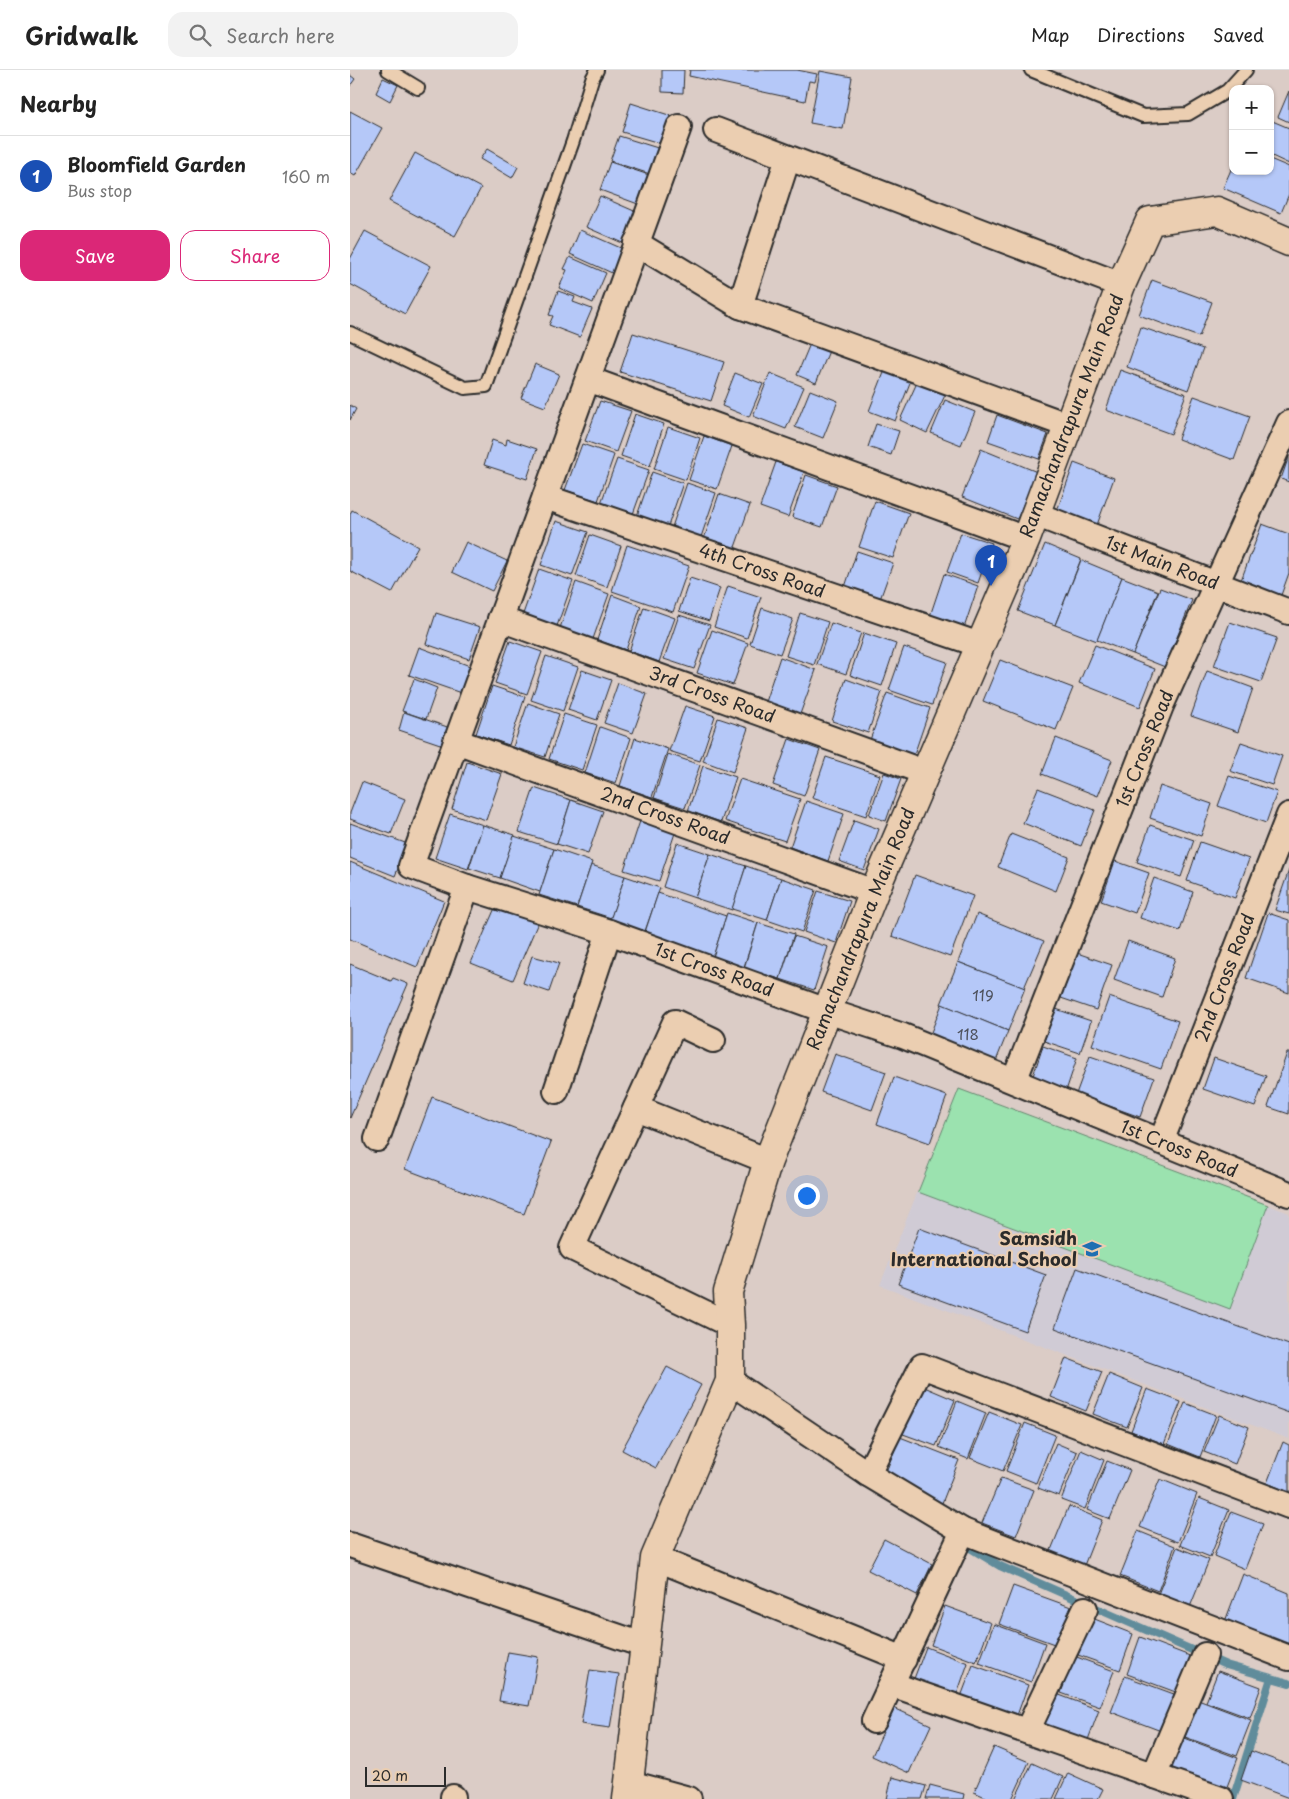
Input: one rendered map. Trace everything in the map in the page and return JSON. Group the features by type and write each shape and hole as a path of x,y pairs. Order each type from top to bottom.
{"street":[{"path":"456,741 679,127"},
{"path":"716,130 1121,285"},
{"path":"740,306 788,158"},
{"name":"Ramachandrapura Main Road","path":"628,1791 655,1558 730,1381 728,1292 768,1160 874,892 1030,527 1121,285 1150,221 1217,211 1289,242"},
{"path":"636,243 740,306 1067,425"},
{"name":"1st Main Road","path":"588,379 1030,527 1216,584 1289,612"},
{"name":"1st Cross Road","path":"1014,1081 1161,706 1289,423"},
{"name":"4th Cross Road","path":"544,497 980,645"},
{"name":"3rd Cross Road","path":"500,619 924,772"},
{"name":"1st Cross Road","path":"456,741 411,866 467,887 609,932 827,1011 903,1036 1289,1194"},
{"name":"2nd Cross Road","path":"456,741 874,892"},
{"name":"2nd Cross Road","path":"1161,1142 1289,815"},
{"path":"377,1139 467,887"},
{"path":"556,1091 609,932"},
{"path":"713,1040 675,1022 572,1248 730,1325"},
{"path":"636,1108 768,1160"},
{"path":"868,1474 922,1366 1289,1506"},
{"path":"730,1381 868,1474 963,1531 1289,1658"},
{"path":"874,1721 963,1531"},
{"path":"350,1545 646,1646"},
{"path":"655,1558 904,1659"},
{"path":"1027,1732 1085,1609"},
{"path":"1154,1776 1205,1656"},
{"path":"891,1684 1221,1799"},
{"path":"628,1791 690,1799"}],"lane":[{"path":"388,70 418,88"},
{"path":"350,333 465,388 486,386 573,141 592,79 597,70"},
{"path":"1031,70 1143,116 1188,114 1227,91 1246,70"}],"shaded area":[{"name":"Samsidh International School","path":"959,1089 1289,1213 1289,1439 880,1285"}],"green space":[{"path":"959,1089 1268,1205 1230,1309 918,1192"}],"building":[{"path":"662,70 684,70 683,93 662,92"},
{"path":"690,70 797,70 817,74 815,82 809,81 805,101 689,76"},
{"path":"820,71 852,77 843,129 810,123"},
{"path":"350,75 355,79 350,86"},
{"path":"383,78 398,85 390,101 376,93"},
{"path":"1289,91 1289,122 1278,117"},
{"path":"631,103 672,116 663,144 622,132"},
{"path":"350,111 382,128 355,176 350,173"},
{"path":"1274,122 1289,128 1289,164 1274,157"},
{"path":"619,136 661,149 653,175 610,161"},
{"path":"487,149 518,167 512,178 480,159"},
{"path":"415,153 481,188 455,236 389,201"},
{"path":"1274,161 1289,167 1289,194 1281,213 1223,188 1229,174 1274,175"},
{"path":"610,162 649,175 638,204 600,190"},
{"path":"600,196 641,214 627,245 586,227"},
{"path":"580,230 623,249 612,273 570,254"},
{"path":"365,231 431,266 405,314 350,284 350,259"},
{"path":"570,257 606,273 593,303 559,288 567,270 564,269"},
{"path":"1152,280 1212,302 1199,337 1139,315"},
{"path":"558,291 575,297 573,302 592,309 580,337 549,325 553,316 549,315"},
{"path":"1141,327 1203,349 1188,390 1127,367"},
{"path":"633,333 724,362 711,401 620,372"},
{"path":"812,339 831,346 816,383 797,375"},
{"path":"535,364 559,374 545,407 521,398"},
{"path":"887,365 913,375 895,421 869,411"},
{"path":"1120,370 1186,394 1171,434 1106,410"},
{"path":"735,373 763,384 749,417 722,406"},
{"path":"770,373 804,387 786,429 753,416"},
{"path":"920,376 948,389 927,433 900,420"},
{"path":"810,390 838,401 823,438 795,427"},
{"path":"1194,396 1250,416 1234,460 1178,439"},
{"path":"945,400 975,412 961,445 931,433"},
{"path":"600,401 631,411 616,452 585,441"},
{"path":"350,405 356,409 350,420"},
{"path":"635,414 664,424 650,466 621,456"},
{"path":"997,415 1048,434 1039,459 988,441"},
{"path":"876,424 899,431 891,455 868,447"},
{"path":"668,427 700,438 686,480 654,469"},
{"path":"704,436 732,446 717,489 689,480"},
{"path":"507,439 537,449 527,479 484,465 492,440 506,445"},
{"path":"582,444 614,455 598,501 565,490"},
{"path":"981,449 1037,472 1017,519 962,497"},
{"path":"1289,456 1289,482 1281,479"},
{"path":"617,459 649,470 633,514 601,503"},
{"path":"776,462 804,472 788,517 760,507"},
{"path":"1074,463 1114,478 1097,525 1057,511"},
{"path":"652,472 683,483 668,526 637,516"},
{"path":"806,475 837,486 822,527 792,517"},
{"path":"687,483 716,493 700,540 671,530"},
{"path":"719,494 750,505 734,550 704,539"},
{"path":"875,501 909,513 893,558 859,547"},
{"path":"352,510 418,546 392,593 350,571 350,514"},
{"path":"556,521 588,532 572,576 541,565"},
{"path":"1262,524 1289,534 1289,573 1280,598 1240,583"},
{"path":"961,533 992,543 978,583 947,572"},
{"path":"590,535 621,546 607,587 576,576"},
{"path":"466,542 507,561 492,591 452,572"},
{"path":"1045,544 1081,559 1055,625 1018,611"},
{"path":"627,545 689,566 673,612 612,591"},
{"path":"857,551 893,563 879,602 844,590"},
{"path":"1081,560 1122,577 1097,641 1055,625"},
{"path":"539,569 573,581 557,626 523,614"},
{"path":"944,574 978,586 962,634 928,622"},
{"path":"1122,577 1158,591 1133,654 1097,640"},
{"path":"690,578 720,588 709,621 679,611"},
{"path":"576,582 609,594 593,639 560,628"},
{"path":"728,586 761,597 747,638 714,627"},
{"path":"1160,588 1192,600 1165,667 1133,654"},
{"path":"612,595 641,606 626,650 597,640"},
{"path":"644,607 675,618 659,662 629,651"},
{"path":"762,608 793,619 780,654 750,644"},
{"path":"436,613 480,627 469,659 426,644"},
{"path":"800,613 828,622 814,665 786,656"},
{"path":"679,615 710,625 694,669 664,659"},
{"path":"1230,622 1277,638 1261,682 1214,666"},
{"path":"831,623 861,633 846,674 817,664"},
{"path":"712,630 748,643 733,685 697,673"},
{"path":"864,633 896,644 882,686 850,675"},
{"path":"510,641 542,652 527,694 495,683"},
{"path":"1095,645 1155,669 1140,707 1079,683"},
{"path":"419,647 470,666 461,693 409,675"},
{"path":"904,647 947,662 932,705 889,690"},
{"path":"546,656 578,667 563,711 531,700"},
{"path":"780,657 816,670 799,717 764,705"},
{"path":"1000,660 1073,688 1056,730 983,701"},
{"path":"582,670 611,680 597,720 568,710"},
{"path":"1207,671 1253,688 1238,732 1191,716"},
{"path":"414,679 437,688 426,719 402,711"},
{"path":"846,679 882,692 868,733 832,721"},
{"path":"618,683 647,694 633,733 604,723"},
{"path":"492,686 525,697 509,745 476,734"},
{"path":"887,693 930,708 914,755 870,740"},
{"path":"528,703 559,714 545,757 513,747"},
{"path":"685,706 715,716 700,761 669,751"},
{"path":"404,712 456,730 449,747 399,730"},
{"path":"564,714 597,725 582,770 549,759"},
{"path":"718,718 748,728 733,772 703,761"},
{"path":"600,727 631,738 616,783 585,773"},
{"path":"635,738 668,749 652,797 620,786"},
{"path":"1056,738 1112,760 1098,796 1042,774"},
{"path":"789,739 820,750 804,796 773,785"},
{"path":"1241,742 1282,756 1272,785 1230,771"},
{"path":"668,754 700,765 685,808 654,798"},
{"path":"826,757 880,775 866,816 812,798"},
{"path":"467,762 502,774 486,820 452,809"},
{"path":"703,766 736,777 721,822 688,811"},
{"path":"884,773 901,779 886,821 869,815"},
{"path":"1229,776 1277,792 1266,823 1218,806"},
{"path":"740,779 800,799 785,841 725,821"},
{"path":"362,782 405,799 391,834 350,819 350,813"},
{"path":"1160,786 1212,804 1201,836 1150,818"},
{"path":"534,788 571,800 557,844 519,832"},
{"path":"1038,788 1095,810 1081,846 1023,823"},
{"path":"571,800 603,811 588,854 557,844"},
{"path":"806,801 844,814 828,861 790,847"},
{"path":"450,814 483,825 468,869 435,858"},
{"path":"854,820 879,829 864,870 839,861"},
{"path":"640,821 675,833 659,881 624,870"},
{"path":"350,823 408,844 395,876 350,858"},
{"path":"483,825 515,835 500,878 469,868"},
{"path":"1150,825 1194,840 1181,877 1137,862"},
{"path":"1011,834 1069,857 1056,891 998,867"},
{"path":"514,836 554,849 540,892 500,878"},
{"path":"1200,842 1249,859 1235,898 1187,881"},
{"path":"677,843 710,854 695,898 663,887"},
{"path":"554,849 592,862 577,907 539,895"},
{"path":"710,854 746,866 732,910 695,898"},
{"path":"1115,861 1149,873 1135,913 1101,901"},
{"path":"350,862 444,901 417,967 350,939"},
{"path":"591,865 625,876 611,918 577,907"},
{"path":"746,866 781,878 767,920 732,909"},
{"path":"1289,870 1289,914 1275,910"},
{"path":"915,875 973,896 950,957 892,936"},
{"path":"625,876 660,888 644,934 609,923"},
{"path":"781,878 816,890 802,932 767,920"},
{"path":"1154,878 1193,892 1180,931 1140,918"},
{"path":"818,891 850,901 836,943 804,932"},
{"path":"658,893 726,916 712,960 643,938"},
{"path":"498,901 540,918 513,980 471,963"},
{"path":"727,913 758,923 743,970 712,960"},
{"path":"1268,913 1289,920 1289,993 1246,978"},
{"path":"977,914 1044,941 1024,988 958,962"},
{"path":"758,923 794,934 780,979 744,968"},
{"path":"794,936 828,947 814,990 780,979"},
{"path":"1128,941 1175,958 1162,997 1114,980"},
{"path":"1077,953 1112,965 1096,1010 1061,998"},
{"path":"532,956 559,963 549,992 523,983"},
{"path":"958,962 1025,988 1008,1031 941,1004"},
{"path":"350,964 391,981 393,978 408,984 350,1118"},
{"path":"1109,997 1178,1021 1161,1069 1092,1045"},
{"path":"942,1004 1008,1031 994,1066 928,1040"},
{"path":"1056,1009 1091,1021 1080,1053 1044,1041"},
{"path":"1043,1046 1077,1058 1064,1097 1030,1085"},
{"path":"1287,1053 1289,1053 1289,1114 1268,1107"},
{"path":"835,1054 886,1072 872,1110 821,1092"},
{"path":"1090,1056 1154,1078 1140,1117 1076,1094"},
{"path":"1214,1058 1266,1076 1255,1107 1203,1089"},
{"path":"894,1077 947,1096 930,1143 877,1124"},
{"path":"432,1097 551,1142 524,1214 405,1169"},
{"path":"919,1228 1046,1275 1025,1331 898,1284"},
{"path":"1077,1268 1289,1345 1289,1413 1055,1328"},
{"path":"1066,1358 1102,1372 1086,1411 1051,1397"},
{"path":"667,1367 701,1385 656,1468 622,1450"},
{"path":"1109,1374 1143,1388 1127,1427 1093,1414"},
{"path":"922,1386 955,1400 936,1446 903,1434"},
{"path":"1147,1389 1181,1402 1164,1444 1131,1431"},
{"path":"957,1401 986,1413 968,1459 939,1447"},
{"path":"1185,1403 1216,1415 1200,1457 1168,1444"},
{"path":"989,1412 1022,1425 1003,1471 970,1458"},
{"path":"1219,1415 1249,1427 1235,1464 1204,1452"},
{"path":"1025,1423 1055,1435 1036,1483 1006,1471"},
{"path":"900,1437 959,1460 942,1503 883,1479"},
{"path":"1283,1442 1289,1445 1289,1492 1267,1483"},
{"path":"1056,1443 1077,1452 1059,1496 1038,1488"},
{"path":"1081,1450 1104,1460 1085,1509 1061,1500"},
{"path":"1107,1461 1130,1470 1110,1519 1087,1510"},
{"path":"1001,1478 1034,1490 1016,1536 982,1523"},
{"path":"1160,1479 1197,1494 1178,1542 1140,1527"},
{"path":"1199,1498 1229,1510 1210,1557 1180,1545"},
{"path":"1069,1506 1102,1520 1083,1568 1049,1555"},
{"path":"1231,1512 1263,1524 1245,1569 1214,1556"},
{"path":"1138,1531 1175,1546 1158,1591 1120,1576"},
{"path":"884,1539 932,1564 917,1595 868,1570"},
{"path":"1177,1547 1209,1560 1190,1607 1158,1594"},
{"path":"1243,1574 1289,1593 1289,1650 1224,1624"},
{"path":"1013,1586 1071,1607 1057,1645 999,1624"},
{"path":"945,1606 991,1623 976,1662 931,1645"},
{"path":"1092,1618 1133,1634 1120,1670 1078,1655"},
{"path":"994,1624 1045,1643 1031,1682 979,1663"},
{"path":"1140,1637 1195,1658 1181,1694 1127,1674"},
{"path":"926,1647 968,1663 955,1700 912,1684"},
{"path":"508,1652 538,1657 529,1706 499,1701"},
{"path":"1074,1656 1114,1671 1100,1707 1061,1693"},
{"path":"973,1665 1028,1685 1015,1721 959,1702"},
{"path":"590,1670 619,1674 610,1728 581,1724"},
{"path":"1218,1671 1261,1687 1250,1718 1206,1702"},
{"path":"1125,1676 1182,1697 1169,1734 1111,1712"},
{"path":"1054,1693 1099,1710 1085,1748 1040,1732"},
{"path":"1198,1700 1251,1720 1237,1756 1185,1737"},
{"path":"894,1708 931,1725 909,1773 872,1756"},
{"path":"1182,1737 1238,1758 1223,1797 1167,1776"},
{"path":"994,1747 1029,1762 1012,1799 990,1799 974,1792"},
{"path":"1251,1751 1289,1765 1289,1798 1241,1780"},
{"path":"1032,1763 1063,1777 1053,1799 1015,1799"},
{"path":"1068,1773 1103,1789 1098,1799 1056,1799"},
{"path":"892,1777 926,1786 922,1799 887,1799"},
{"path":"930,1785 964,1794 963,1799 926,1799"}],"waterway":[{"path":"962,1543 1000,1566 1226,1665 1289,1683"},
{"path":"1233,1799 1271,1678"}],"place":[{"name":"Bloomfield Garden","path":"991,586"},
{"name":"Samsidh International School","path":"1092,1249"}]}
